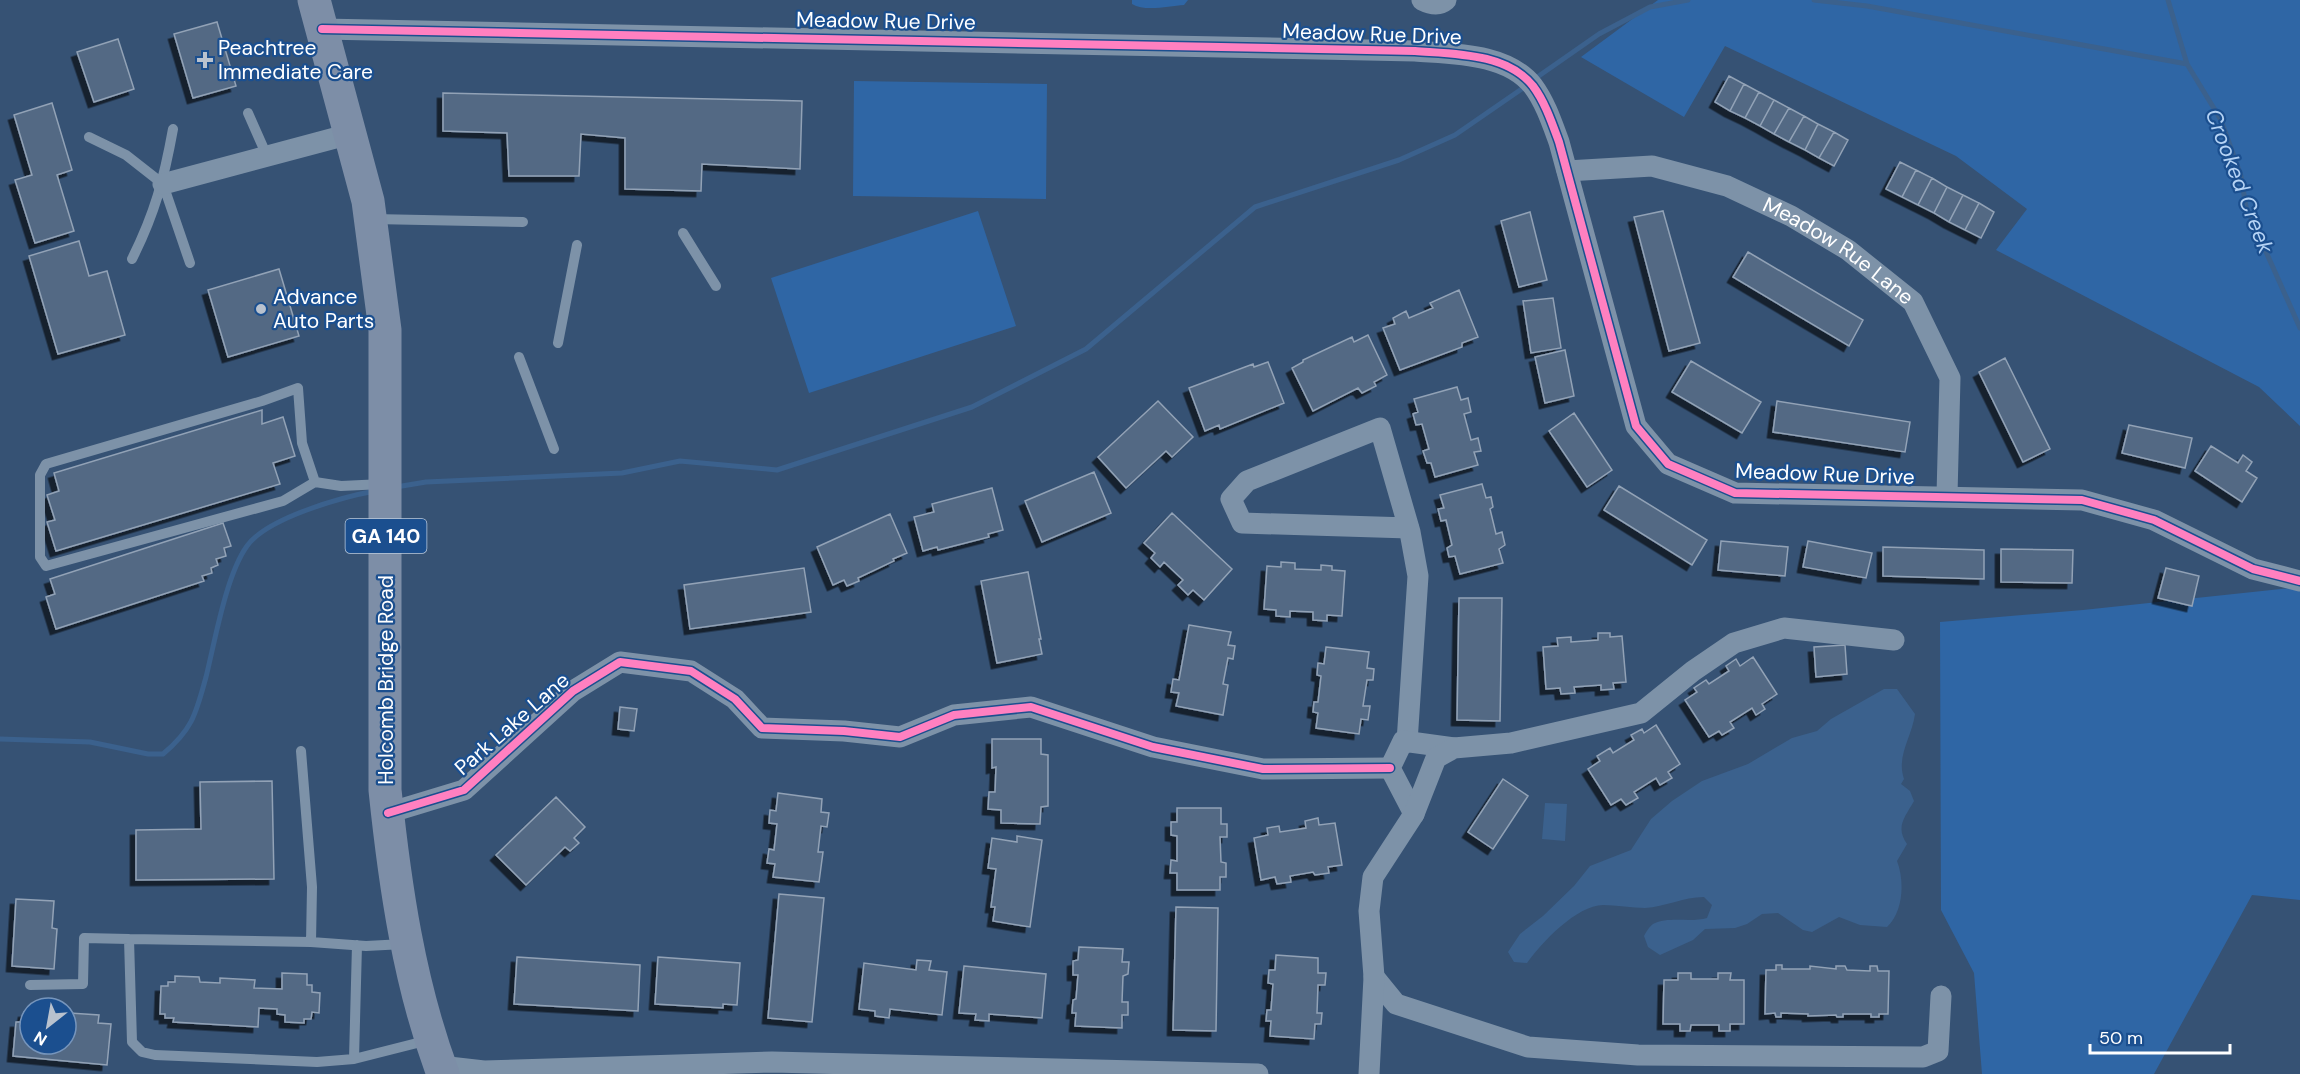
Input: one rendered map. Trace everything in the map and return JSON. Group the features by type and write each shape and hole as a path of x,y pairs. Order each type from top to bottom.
{"main road":[{"name":"Holcomb Bridge Road","path":"318,14 368,201 385,330 385,767 388,813 392,860 418,994 439,1060"}],"street":[{"path":"1422,0 1431,4 1443,3 1446,0"},
{"name":"Meadow Rue Drive","path":"318,14 1415,51 1487,57 1515,72 1534,87 1551,121 1567,171 1636,426 1668,464 1735,493 1947,495 2082,500 2154,520 2253,569 2300,581"},
{"path":"163,184 350,134"},
{"name":"Meadow Rue Lane","path":"1567,171 1652,166 1726,186 1791,216 1848,250 1912,302 1950,378 1947,495"},
{"path":"1407,742 1418,576 1409,528 1380,428 1247,481 1231,499 1242,523 1409,528"},
{"path":"1414,814 1390,768 1403,741 1454,748 1510,743 1641,713 1693,671 1734,643 1784,628 1894,640"},
{"name":"Park Lake Lane","path":"388,813 464,790 573,692 620,662 691,671 735,699 762,728 844,731 900,737 954,715 1031,707 1153,747 1263,769 1390,768"},
{"path":"1369,1074 1374,977 1369,911 1373,877 1414,814 1436,758 1454,748"},
{"path":"1374,977 1396,1005 1528,1047 1638,1055 1923,1057 1938,1051 1941,996"},
{"path":"439,1060 484,1071 772,1062 1258,1074"}],"lane":[{"path":"248,113 267,156"},
{"path":"132,259 147,230 163,184 173,129"},
{"path":"89,137 126,155 163,184 190,263"},
{"path":"370,219 523,222"},
{"path":"683,233 716,286"},
{"path":"558,343 577,245"},
{"path":"519,357 554,449"},
{"path":"315,482 302,443 298,388 262,401 46,464 40,475 40,557 46,566 283,501 315,482 341,486 386,484"},
{"path":"301,751 312,887 311,942"},
{"path":"30,985 83,984 84,938 311,942 357,945 408,944"},
{"path":"129,939 132,1042 142,1052 154,1055 317,1062 354,1059 439,1060"},
{"path":"354,1059 357,945"}],"shaded area":[{"path":"1132,0 1188,0 1184,5 1144,8 1132,4"},
{"path":"1658,0 2300,0 2300,426 2259,387 1996,250 2027,209 1956,156 1725,46 1684,117 1581,57"},
{"path":"854,81 1047,84 1046,199 853,196"},
{"path":"978,211 1016,326 809,393 771,278"},
{"path":"2300,587 2300,900 2252,895 2154,1074 1982,1074 1974,973 1941,910 1940,622 2083,610"},
{"path":"1884,689 1897,689 1915,714 1903,754 1904,779 1901,784 1910,791 1914,801 1902,827 1903,838 1907,844 1897,861 1900,869 1901,896 1896,913 1887,927 1860,925 1839,917 1812,932 1803,930 1778,913 1762,914 1747,924 1735,928 1705,929 1693,940 1660,955 1648,947 1644,936 1648,929 1659,922 1707,918 1712,905 1704,897 1645,908 1603,905 1582,911 1571,918 1541,945 1527,963 1514,962 1508,952 1520,934 1543,916 1574,886 1590,866 1631,850 1651,819 1672,801 1702,781 1748,764 1792,738 1817,731 1831,719"},
{"path":"1545,803 1567,804 1565,841 1542,839"}],"building":[{"name":"Peachtree Immediate Care","path":"217,22 236,86 193,98 174,34"},
{"path":"118,39 134,89 94,102 77,52"},
{"path":"1729,76 1744,84 1730,111 1715,102"},
{"path":"1744,84 1759,92 1745,118 1730,111"},
{"path":"1759,92 1774,100 1760,126 1745,118"},
{"path":"443,93 802,101 800,169 702,164 701,191 625,189 625,138 581,134 579,176 509,176 507,133 443,131"},
{"path":"1774,100 1789,108 1774,134 1760,126"},
{"path":"52,103 72,170 57,175 74,231 35,243 15,180 32,175 14,115"},
{"path":"1789,108 1804,116 1789,142 1774,134"},
{"path":"1804,116 1818,124 1805,150 1789,142"},
{"path":"1818,124 1834,132 1819,158 1805,150"},
{"path":"1834,132 1848,140 1834,166 1819,158"},
{"path":"1900,162 1916,170 1902,197 1886,189"},
{"path":"1916,170 1932,178 1918,205 1902,197"},
{"path":"1932,178 1947,187 1934,213 1918,205"},
{"path":"1947,187 1963,195 1949,222 1934,213"},
{"path":"1963,195 1979,203 1965,230 1949,222"},
{"path":"1979,203 1994,212 1981,238 1965,230"},
{"path":"1663,211 1700,343 1669,351 1634,217"},
{"path":"1530,212 1547,280 1519,287 1501,221"},
{"path":"79,241 89,276 107,271 125,335 58,354 29,256"},
{"path":"1748,252 1863,320 1849,346 1733,277"},
{"path":"279,269 299,336 228,357 208,290"},
{"path":"1459,290 1478,337 1462,343 1462,347 1400,370 1383,328 1395,324 1393,318 1406,311 1409,318 1433,308 1430,303"},
{"path":"1553,298 1561,348 1531,353 1523,301"},
{"path":"1368,335 1387,375 1374,382 1376,386 1362,393 1358,388 1313,411 1292,368 1303,360 1352,337 1354,342"},
{"path":"1565,350 1574,396 1545,403 1535,357"},
{"path":"2005,358 2050,449 2023,462 1979,372"},
{"path":"1691,361 1761,402 1742,433 1672,392"},
{"path":"1268,362 1284,403 1220,429 1219,425 1205,431 1189,388 1253,364 1254,367"},
{"path":"1457,387 1461,400 1468,398 1471,412 1464,414 1471,440 1478,438 1481,451 1474,452 1478,465 1435,477 1431,463 1427,463 1423,451 1429,449 1422,424 1416,425 1413,414 1418,412 1414,399"},
{"path":"1158,401 1193,437 1172,457 1166,451 1126,488 1098,457"},
{"path":"1777,401 1910,422 1905,452 1773,432"},
{"path":"262,410 262,424 283,417 295,456 273,463 280,484 56,551 47,522 55,520 47,495 59,491 54,473"},
{"path":"1574,413 1612,470 1587,487 1549,431"},
{"path":"2129,425 2192,438 2185,468 2122,453"},
{"path":"2211,446 2238,463 2243,455 2252,462 2246,471 2257,478 2242,502 2195,471"},
{"path":"1094,472 1111,513 1042,542 1025,501"},
{"path":"1482,484 1486,498 1491,497 1493,507 1490,509 1496,534 1502,532 1505,545 1499,549 1503,563 1460,574 1455,556 1449,557 1447,548 1452,545 1446,520 1441,521 1438,509 1444,508 1440,495"},
{"path":"1619,486 1707,540 1692,565 1604,510"},
{"path":"992,488 1003,530 988,534 989,537 938,550 937,547 923,551 914,517 934,512 932,504"},
{"path":"1172,513 1232,569 1204,600 1193,590 1188,595 1178,585 1183,580 1164,562 1160,567 1151,558 1155,553 1144,543"},
{"path":"890,514 907,553 858,578 859,581 847,586 844,580 833,585 817,547"},
{"path":"223,523 231,546 224,548 226,556 216,559 218,565 211,568 212,573 202,576 204,581 56,629 46,597 55,594 50,579"},
{"path":"1721,541 1788,547 1785,576 1718,570"},
{"path":"1808,541 1872,553 1866,578 1803,567"},
{"path":"1883,547 1984,550 1984,579 1883,576"},
{"path":"2001,549 2073,550 2072,583 2001,582"},
{"path":"1281,562 1295,563 1295,569 1321,570 1321,565 1332,566 1332,570 1345,571 1342,616 1327,615 1327,621 1313,620 1313,612 1290,611 1290,617 1276,616 1276,610 1264,609 1267,566 1281,567"},
{"path":"804,568 811,612 690,629 684,585"},
{"path":"2166,568 2199,576 2192,606 2158,598"},
{"path":"1028,572 1042,654 997,663 981,581"},
{"path":"1459,598 1502,598 1500,721 1457,720"},
{"path":"1189,625 1231,632 1228,645 1235,646 1233,659 1228,658 1223,684 1228,685 1223,715 1176,706 1179,693 1171,692 1173,679 1179,680"},
{"path":"1598,633 1610,633 1610,637 1622,636 1626,682 1613,683 1614,689 1601,690 1601,685 1574,687 1575,693 1561,694 1560,688 1546,689 1543,647 1558,646 1557,638 1571,637 1571,642 1598,640"},
{"path":"1845,645 1847,674 1816,677 1814,647"},
{"path":"1326,647 1369,652 1367,668 1374,669 1373,680 1367,680 1363,706 1370,706 1368,720 1361,719 1359,734 1316,728 1318,713 1313,712 1314,702 1318,702 1321,676 1317,675 1318,663 1324,664"},
{"path":"1753,657 1777,694 1762,704 1765,709 1756,715 1752,708 1730,722 1734,728 1722,735 1719,731 1709,737 1685,700 1697,692 1694,688 1706,680 1709,684 1729,671 1726,666 1736,659 1740,666"},
{"path":"620,707 637,709 634,731 618,729"},
{"path":"1656,725 1680,764 1668,772 1672,778 1660,785 1656,778 1634,792 1638,798 1626,805 1621,799 1611,805 1588,769 1600,761 1597,756 1610,748 1613,753 1634,740 1631,735 1642,729 1644,733"},
{"path":"992,739 1041,739 1041,754 1048,755 1048,806 1041,807 1040,824 1001,823 1001,810 988,809 989,792 995,792 996,767 992,768"},
{"path":"1503,779 1528,796 1493,849 1468,832"},
{"path":"272,781 274,879 136,880 136,830 201,829 200,782"},
{"path":"778,793 822,799 821,812 829,813 827,827 821,826 818,852 823,852 819,882 773,877 775,864 767,863 769,849 774,850 777,824 769,823 770,810 776,811"},
{"path":"556,797 585,827 574,838 579,843 570,851 565,847 526,885 496,855"},
{"path":"1177,808 1221,808 1221,824 1227,824 1227,837 1220,837 1221,862 1226,863 1226,877 1220,877 1220,890 1177,890 1177,873 1170,873 1171,860 1177,861 1177,836 1171,835 1171,822 1177,822"},
{"path":"1318,818 1319,825 1335,823 1342,865 1328,867 1329,873 1315,875 1313,872 1290,876 1291,882 1277,884 1275,877 1261,880 1254,838 1268,835 1267,828 1279,826 1280,832 1306,828 1305,821"},
{"path":"1017,836 1042,840 1030,927 993,921 995,907 991,907 996,869 988,868 992,838 1017,842"},
{"path":"779,894 824,898 812,1022 768,1018"},
{"path":"16,899 54,901 52,928 57,929 54,969 12,966"},
{"path":"1176,907 1218,908 1216,1031 1173,1030"},
{"path":"1079,947 1123,949 1122,962 1129,962 1128,974 1123,976 1122,1002 1128,1002 1128,1015 1122,1015 1122,1028 1075,1026 1076,1013 1072,1013 1078,975 1073,975 1073,961 1078,960"},
{"path":"1276,955 1318,958 1318,973 1326,973 1325,985 1318,985 1317,1013 1322,1013 1321,1024 1315,1024 1314,1039 1270,1036 1271,1021 1266,1021 1267,1010 1271,1010 1273,984 1268,983 1269,970 1275,970"},
{"path":"517,957 640,965 638,1011 514,1004"},
{"path":"658,957 740,963 737,1005 723,1004 723,1008 655,1004"},
{"path":"917,960 931,961 929,970 947,972 942,1015 890,1009 889,1018 875,1016 875,1011 859,1009 864,963 916,970"},
{"path":"1776,965 1782,965 1782,969 1810,969 1810,966 1836,969 1836,966 1845,966 1847,970 1870,971 1870,966 1877,966 1878,971 1889,971 1888,1014 1871,1017 1871,1014 1843,1014 1843,1017 1837,1017 1836,1015 1808,1016 1808,1014 1781,1013 1781,1017 1776,1017 1775,1013 1765,1014 1766,970 1776,970"},
{"path":"964,966 1046,974 1042,1018 989,1014 989,1021 975,1020 976,1014 959,1013"},
{"path":"282,973 307,974 307,985 312,985 312,992 320,993 319,1013 312,1012 311,1019 304,1019 304,1023 285,1022 285,1015 277,1014 277,1009 259,1008 258,1027 173,1022 174,1018 165,1018 165,1014 160,1014 161,986 168,986 168,982 175,982 175,976 199,977 200,982 220,983 220,978 255,980 254,988 282,989"},
{"path":"1678,973 1691,973 1691,979 1718,979 1718,973 1731,973 1730,980 1744,980 1744,1024 1730,1024 1730,1031 1719,1031 1719,1025 1691,1025 1690,1031 1680,1031 1680,1024 1663,1024 1664,980 1678,980"},
{"path":"78,1014 99,1015 98,1023 111,1024 107,1065 13,1056 16,1022 18,1022 18,1056 78,1056"}],"waterway":[{"path":"1533,80 1599,34 1650,7 1688,0"},
{"path":"1814,0 1867,6 2187,64"},
{"name":"Crooked Creek","path":"2168,0 2187,64 2221,120 2241,176 2246,207 2300,328"},
{"path":"396,487 426,482 622,473 680,461 777,470 972,407 1086,349 1255,207 1399,160 1455,135 1526,86"},
{"path":"0,739 90,742 148,754 163,754 181,736 196,711 227,591 247,546 271,526 306,510 375,491"}],"cycle path":[{"path":"322,29 1415,51 1463,55 1495,61 1522,75 1533,86 1548,113 1559,142 1636,426 1668,464 1735,493 2082,500 2154,520 2253,569 2300,581"},
{"path":"388,813 464,790 573,691 620,662 691,671 735,699 762,728 844,731 900,737 954,715 1031,707 1153,747 1263,769 1390,768"}],"place":[{"name":"Peachtree Immediate Care","path":"205,60"},
{"name":"Advance Auto Parts","path":"261,309"}]}
